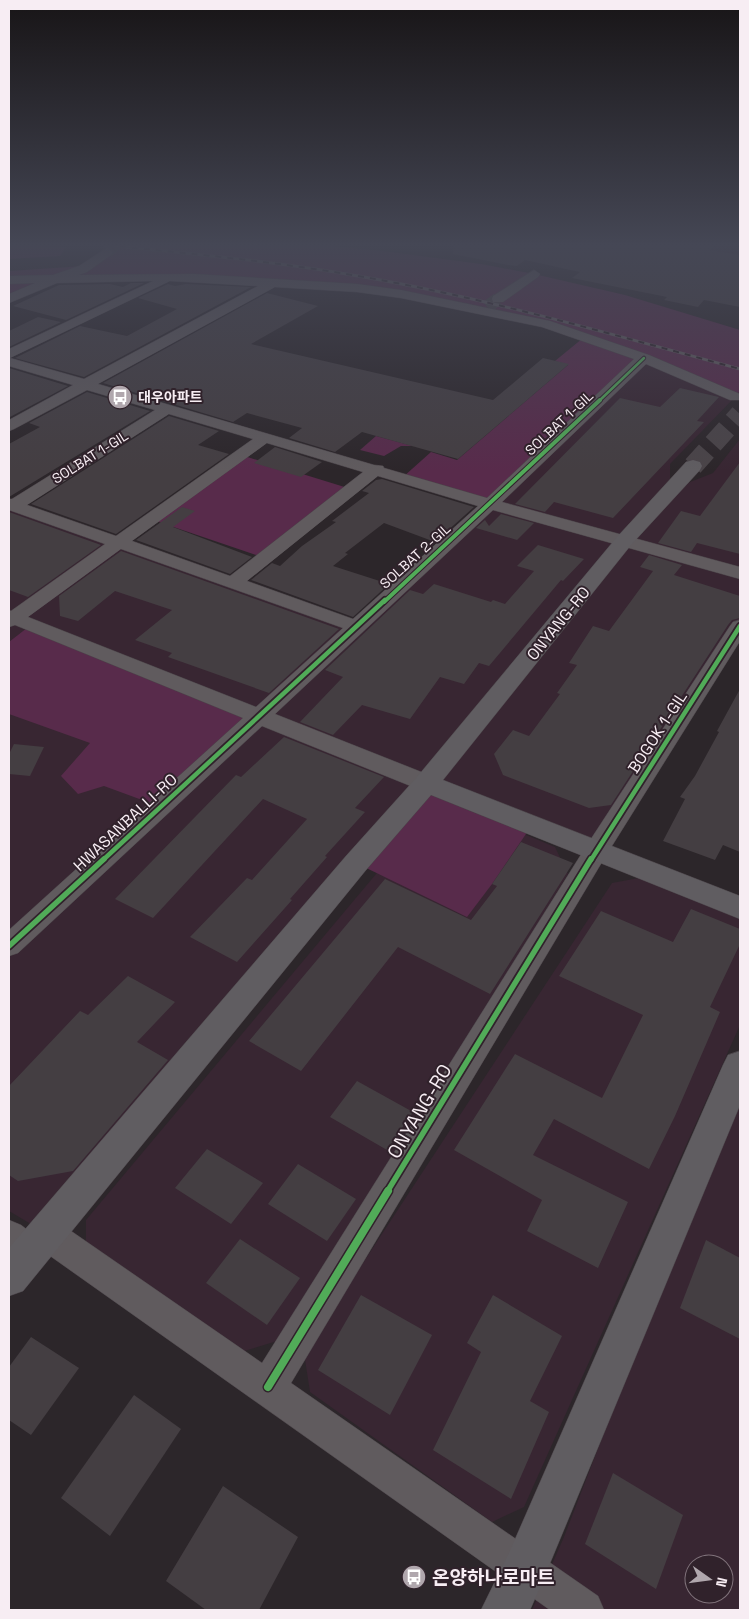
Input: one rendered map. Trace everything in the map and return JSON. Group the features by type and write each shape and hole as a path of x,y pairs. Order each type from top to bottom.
{"main road":[{"name":"ONYANG-RO","path":"24,1250 426,783 624,541 693,466"},
{"path":"426,783 740,908"},
{"path":"506,1610 740,1065"}],"street":[{"path":"9,354 81,320"},
{"path":"9,426 203,320"},
{"path":"532,320 644,358 735,397"},
{"name":"SOLBAT 1-GIL","path":"490,504 644,358"},
{"path":"9,362 377,469 490,504 740,573"},
{"name":"SOLBAT 1-GIL","path":"11,505 168,408"},
{"path":"10,618 266,437"},
{"path":"233,583 377,469"},
{"name":"SOLBAT 2-GIL","path":"258,716 490,504"},
{"path":"11,505 355,626"},
{"path":"10,618 426,783"},
{"name":"BOGOK 1-GIL","path":"596,851 740,626"},
{"name":"HWASANBALLI-RO","path":"9,946 258,716"},
{"name":"ONYANG-RO","path":"268,1387 596,851"},
{"path":"24,1250 268,1387 584,1610"}],"shaded area":[{"path":"516,320 706,320 740,330 740,391 735,397 644,359 490,504 403,477 431,452 457,460 568,365 555,361 583,338"},
{"path":"644,358 735,397 670,464 670,490 713,473 740,439 740,626 596,851 426,783 46,1233 9,1211 9,504 355,626"},
{"path":"376,436 413,446 401,446 384,456 360,450"},
{"path":"241,455 351,489 265,558 150,519"},
{"path":"27,628 248,718 153,804 104,786 78,794 61,776 90,743 9,714 9,642"},
{"path":"426,783 532,825 467,917 356,863"},
{"path":"459,807 555,847 568,874 287,1338 241,1352 86,1245 86,1220 428,812"},
{"path":"644,877 740,917 740,1025 524,1507 492,1522 310,1392 304,1353 612,883"},
{"path":"740,1080 740,1610 532,1610 564,1537"}],"building":[{"path":"33,320 61,322 9,347 9,331"},
{"path":"157,320 191,320 84,377 15,358 80,326 127,336"},
{"path":"219,320 294,320 251,344 493,400 543,358 569,364 458,459 362,432 335,452 289,438 302,428 247,413 233,422 103,383"},
{"path":"9,368 68,386 10,417"},
{"path":"680,388 719,397 697,421 704,422 613,518 554,502 545,512 515,504 620,398 660,407"},
{"path":"87,392 150,411 9,497 9,444 40,427 29,423"},
{"path":"169,416 219,431 198,445 229,454 116,534 31,504"},
{"path":"275,447 322,462 301,477 254,463"},
{"path":"740,462 740,554 697,543 691,552 658,543 681,511 700,516"},
{"path":"382,479 474,507 435,542 384,523 345,553 348,554 333,566 389,584 353,617 251,580 272,563 280,566 302,546 336,522 332,521 369,493 362,491 376,480"},
{"path":"182,507 195,511 173,527 252,557 230,574 136,540"},
{"path":"9,512 101,545 28,597 9,590"},
{"path":"501,514 534,523 517,540 476,528 485,520 489,526"},
{"path":"538,545 584,559 563,581 561,580 489,666 479,663 464,684 440,677 410,719 362,705 333,735 300,722 343,677 325,670 410,590 423,594 434,584 491,602 493,600 505,604 534,571 517,566"},
{"path":"121,551 339,629 269,693 168,657 172,653 135,640 172,610 115,591 78,621 60,616 59,596"},
{"path":"649,555 682,565 674,575 740,596 740,618 732,620 728,625 611,805 589,808 503,775 494,754 513,730 529,736 560,694 557,693 577,665 569,663 593,626 609,631 653,571 640,567"},
{"path":"740,689 740,852 723,845 715,860 663,841 685,799 680,797 695,776"},
{"path":"284,737 384,777 355,808 365,812 325,856 327,857 290,899 292,900 237,962 190,937 247,878 252,880 307,819 263,799 153,918 115,899 236,775 241,777"},
{"path":"14,744 44,747 30,776 9,774 9,754"},
{"path":"521,842 573,863 490,994 398,947 301,1071 249,1041 385,879 471,920 497,886 492,884"},
{"path":"691,909 740,929 740,944 710,1007 720,1012 675,1116 649,1169 554,1119 533,1155 628,1202 598,1268 527,1231 542,1200 454,1150 515,1054 602,1098 643,1015 559,976 601,911 673,942"},
{"path":"128,976 175,1002 137,1042 168,1060 73,1171 18,1181 9,1175 9,1086 80,1011 88,1015"},
{"path":"357,1081 413,1112 387,1150 330,1117"},
{"path":"207,1149 263,1183 231,1224 175,1188"},
{"path":"298,1164 356,1199 327,1241 268,1204"},
{"path":"240,1239 300,1278 267,1325 206,1283"},
{"path":"706,1240 740,1258 740,1339 680,1308"},
{"path":"361,1295 432,1335 390,1415 318,1370"},
{"path":"493,1295 562,1336 530,1401 549,1412 511,1499 433,1450 481,1352 467,1343"},
{"path":"31,1337 79,1368 31,1435 9,1420 9,1367"},
{"path":"134,1395 181,1429 110,1536 61,1498"},
{"path":"613,1473 683,1515 656,1589 585,1544"},
{"path":"223,1486 298,1537 259,1610 206,1610 166,1581"}],"tunnel":[{"path":"693,466 740,414"}],"railway":[{"path":"556,320 740,369"}],"cycle path":[{"path":"9,946 490,504 644,358"},
{"path":"268,1387 596,851 740,626"}],"place":[{"name":"대우아파트","path":"120,397"},
{"name":"온양하나로마트","path":"414,1577"}]}
